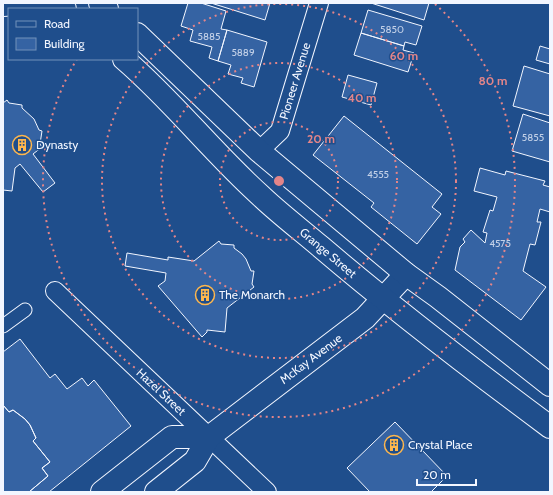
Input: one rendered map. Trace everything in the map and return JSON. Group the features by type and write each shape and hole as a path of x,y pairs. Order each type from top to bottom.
{"main road":[{"path":"3,5 17,4 56,8"},
{"path":"138,35 259,151 406,274 548,379"},
{"name":"Grange Street","path":"125,60 171,103 220,156 261,196 384,299 550,427"},
{"name":"McKay Avenue","path":"156,492 195,461 209,437 366,318 406,274"},
{"path":"102,492 172,437 209,437"}],"street":[{"name":"Pioneer Avenue","path":"259,151 280,131 319,3"},
{"name":"Hazel Street","path":"55,292 267,492"},
{"path":"3,326 25,310"}],"building":[{"path":"188,3 201,3 226,11 221,29 227,30 218,61 209,58 212,47 190,41 193,30 181,26"},
{"path":"211,3 270,3 265,20"},
{"path":"371,3 429,3 424,20"},
{"path":"368,10 422,26 416,45 405,42 404,46 361,33"},
{"path":"227,30 267,42 254,87 241,83 243,78 228,74 231,65 218,61"},
{"path":"361,33 404,46 403,50 414,53 408,72 354,55"},
{"path":"540,46 550,49 550,64 536,60"},
{"path":"524,66 550,74 550,116 513,106"},
{"path":"348,75 377,83 371,105 342,97"},
{"name":"Dynasty","path":"7,100 9,103 22,105 22,108 34,119 39,130 42,131 40,144 42,147 33,154 55,183 43,192 20,164 15,168 12,191 3,190 3,103"},
{"path":"523,114 550,123 550,162 512,151"},
{"path":"344,116 442,194 432,207 441,214 417,244 371,207 374,203 313,155"},
{"path":"480,168 505,175 506,171 545,181 543,185 550,187 550,212 540,209 537,222 541,222 535,245 530,244 523,271 546,287 521,320 455,270 460,247 465,242 463,239 471,230 485,243 487,233 483,232 490,210 493,211 497,197 474,191"},
{"name":"The Monarch","path":"219,241 221,244 234,245 234,248 246,259 251,271 254,271 252,284 254,287 227,308 225,332 207,330 202,337 158,286 165,281 166,273 125,266 127,253 168,260 168,257 194,261"},
{"path":"20,339 50,378 55,374 67,389 82,378 88,386 94,380 131,426 49,492 29,492 48,476 42,468 50,462 33,441 36,438 30,425 13,410 9,412 3,405 3,352"},
{"path":"3,405 9,412 13,410 30,425 36,438 33,441 50,462 42,468 48,476 29,492 3,492"},
{"name":"Crystal Place","path":"395,422 447,476 431,492 370,492 347,468"}],"place":[{"name":"Dynasty","path":"22,145"},
{"name":"The Monarch","path":"205,295"},
{"name":"Crystal Place","path":"394,445"}]}
